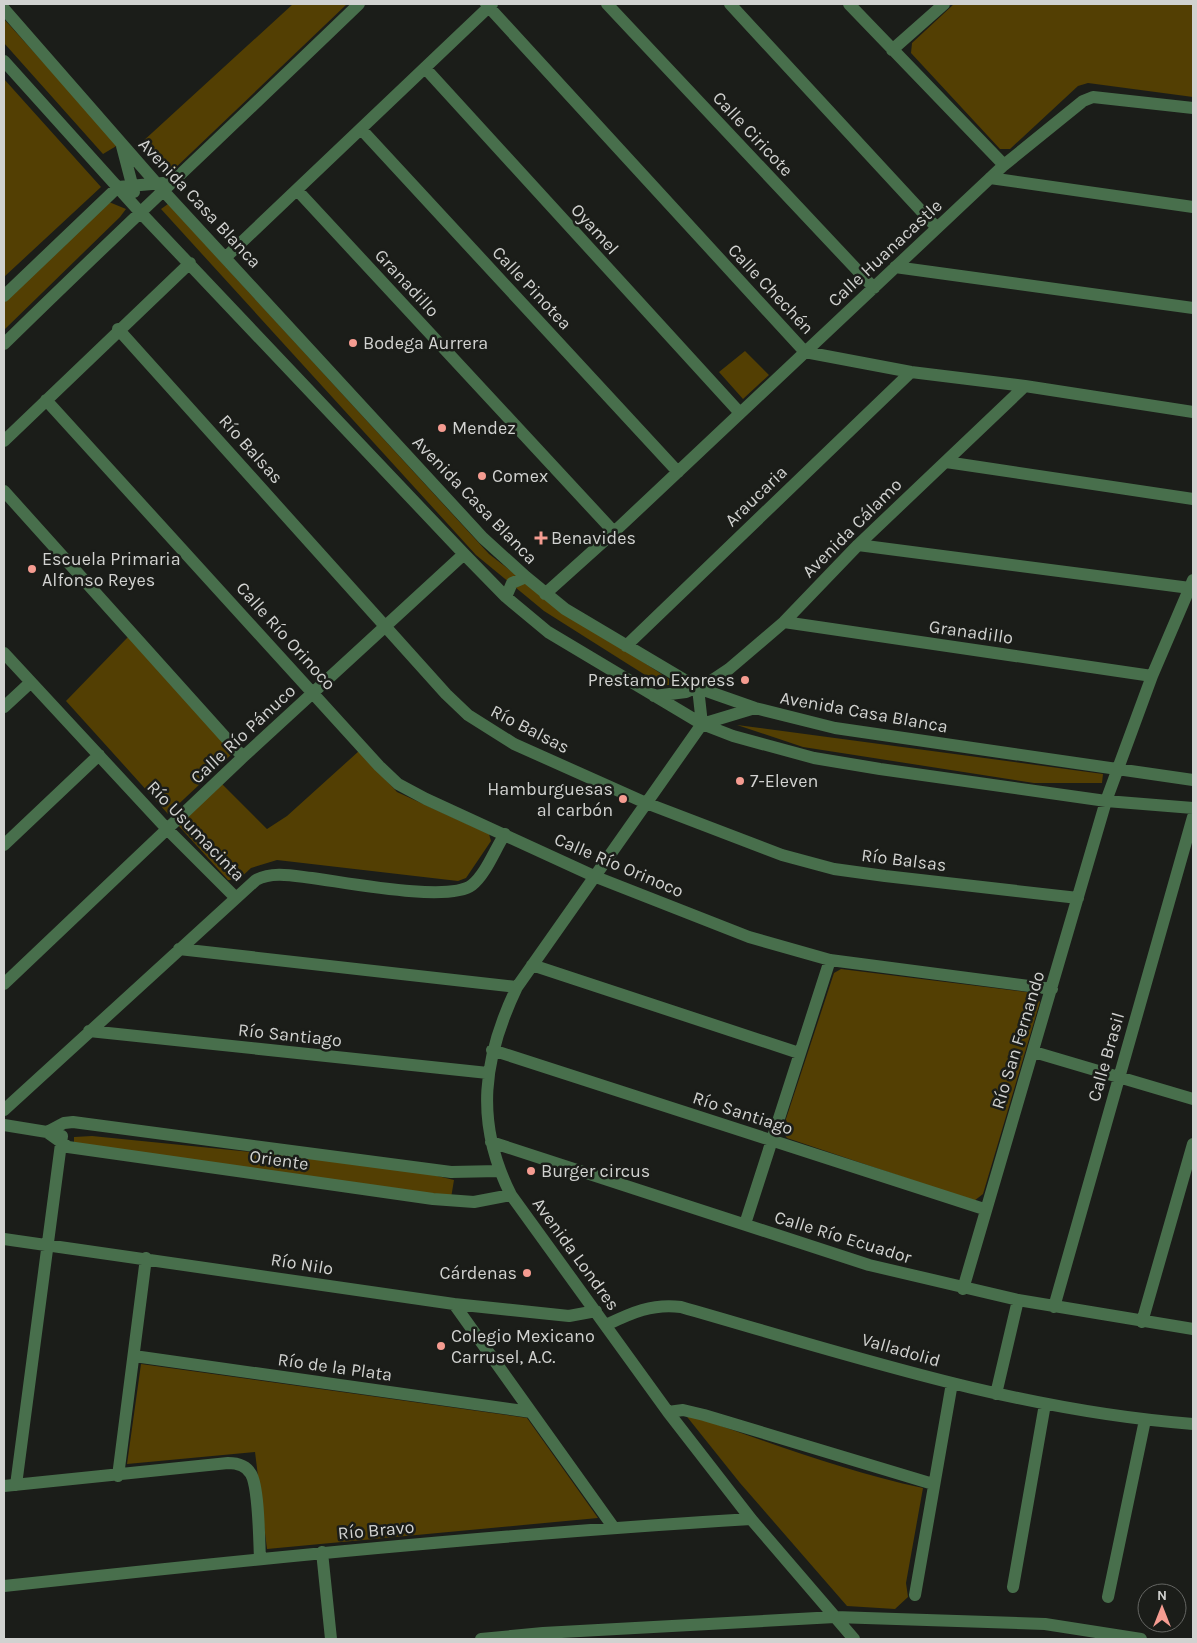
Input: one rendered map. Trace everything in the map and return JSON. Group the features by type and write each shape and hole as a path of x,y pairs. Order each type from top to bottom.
{"street":[{"path":"4,344 165,186 359,4"},
{"name":"Calle Ciricote","path":"607,4 874,288"},
{"path":"730,4 937,228"},
{"path":"849,4 1004,165"},
{"path":"892,50 944,4"},
{"path":"226,257 489,5"},
{"name":"Calle Chechén","path":"489,5 805,352 910,372 1025,386 1193,412"},
{"name":"Avenida Casa Blanca","path":"4,9 121,142 165,186 226,257 483,538 526,578 565,609 698,688 755,708 835,728 1193,780"},
{"path":"4,61 139,211 464,554 506,597 548,632 702,724 774,749 814,758 1106,801 1193,808"},
{"name":"Oyamel","path":"425,68 740,413"},
{"name":"Calle Huanacastle","path":"545,594 614,532 1004,165 1089,98 1193,108"},
{"name":"Calle Pinotea","path":"361,129 678,472"},
{"path":"121,142 139,211"},
{"path":"990,178 1193,207"},
{"path":"4,296 118,187 132,185 165,186"},
{"name":"Granadillo","path":"297,190 614,532"},
{"path":"4,441 118,329 190,263"},
{"path":"895,268 1193,308"},
{"name":"Río Balsas","path":"118,329 387,626 446,694 468,715 488,729 514,744 646,803 782,856 834,869 1078,898"},
{"name":"Araucaria","path":"626,646 910,372"},
{"name":"Avenida Cálamo","path":"654,696 677,694 698,688 722,675 784,622 858,545 1025,386"},
{"name":"Calle Río Orinoco","path":"46,400 398,784 426,799 596,877 749,937 830,960 1052,989"},
{"path":"946,462 1193,499"},
{"path":"4,492 243,757"},
{"path":"858,545 1192,584"},
{"name":"Calle Río Pánuco","path":"4,984 243,757 464,554"},
{"path":"506,597 512,583 526,578"},
{"name":"Río San Fernando","path":"962,1289 984,1209 1034,1052 1106,801 1152,676 1192,584"},
{"name":"Granadillo","path":"784,622 1152,676"},
{"name":"Río Usumacinta","path":"4,653 167,829 235,897 256,880 273,875 421,892 457,892 472,885 478,878 505,834"},
{"path":"4,707 31,682"},
{"path":"698,688 702,724"},
{"path":"702,724 755,708"},
{"name":"Avenida Londres","path":"702,724 517,987 502,1019 492,1050 486,1100 491,1142 499,1171 511,1195 668,1412 752,1519 854,1639"},
{"path":"4,845 99,755"},
{"name":"Calle Brasil","path":"1054,1307 1193,817"},
{"path":"4,1110 235,897"},
{"path":"179,949 517,987"},
{"path":"745,1224 830,960"},
{"path":"532,965 799,1053"},
{"name":"Río Santiago","path":"89,1031 488,1074"},
{"name":"Río Santiago","path":"492,1050 984,1209"},
{"path":"1034,1052 1193,1099"},
{"path":"47,1132 64,1123"},
{"path":"64,1123 49,1244 10,1486 228,1463 240,1464 246,1467 253,1478 260,1559"},
{"name":"Oriente","path":"64,1123 82,1123 451,1172 499,1171"},
{"name":"Oriente","path":"4,1125 47,1132 68,1147 433,1199 474,1202 511,1195"},
{"name":"Calle Río Ecuador","path":"491,1142 869,1265 962,1289 1054,1307 1193,1329"},
{"path":"1142,1322 1193,1144"},
{"name":"Río Nilo","path":"4,1239 454,1304 569,1316 596,1311"},
{"path":"118,1476 146,1258"},
{"path":"996,1394 1018,1300"},
{"path":"454,1304 614,1528"},
{"name":"Valladolid","path":"606,1325 650,1306 681,1306 996,1394 1145,1420 1193,1424"},
{"name":"Río de la Plata","path":"134,1356 531,1412"},
{"path":"915,1595 952,1383"},
{"path":"1013,1587 1045,1404"},
{"path":"668,1412 683,1410 704,1415 933,1484"},
{"path":"1108,1598 1145,1420"},
{"name":"Río Bravo","path":"4,1586 322,1552 614,1528 752,1519"},
{"path":"322,1552 331,1639"},
{"path":"480,1639 835,1617 1045,1624 1141,1639"}],"shaded area":[{"path":"293,4 347,4 170,173 141,143"},
{"path":"954,4 1193,4 1193,97 1088,83 1078,86 1010,149 1000,149 911,53 912,43"},
{"path":"4,19 118,145 103,154 4,43"},
{"path":"4,79 101,187 4,277"},
{"path":"109,202 126,209 4,330 4,298"},
{"path":"168,204 489,554 547,599 669,679 669,685 661,685 544,611 476,555 161,209"},
{"path":"745,351 769,375 743,399 719,372"},
{"path":"128,637 233,753 168,814 66,701"},
{"path":"737,725 1103,774 1102,783 1034,783 803,747"},
{"path":"359,751 397,792 489,834 491,841 466,878 458,881 277,860 251,868 238,880 228,880 176,823 221,783 267,829 287,816"},
{"path":"841,969 1034,993 1040,1002 983,1194 974,1201 787,1138 782,1131 834,973"},
{"path":"92,1136 400,1167 454,1180 451,1198 74,1145 74,1137"},
{"path":"141,1364 527,1418 598,1518 267,1549 255,1452 127,1464"},
{"path":"684,1413 833,1464 923,1488 906,1583 908,1597 895,1609 847,1606 740,1483"}],"place":[{"name":"Bodega Aurrera","path":"353,343"},
{"name":"Mendez","path":"442,428"},
{"name":"Comex","path":"482,476"},
{"name":"Benavides","path":"541,538"},
{"name":"Escuela Primaria Alfonso Reyes","path":"32,569"},
{"name":"Prestamo Express","path":"745,680"},
{"name":"7-Eleven","path":"740,781"},
{"name":"Hamburguesas al carbón","path":"623,799"},
{"name":"Burger circus","path":"531,1171"},
{"name":"Cárdenas","path":"527,1273"},
{"name":"Colegio Mexicano Carrusel, A.C.","path":"441,1346"}]}
